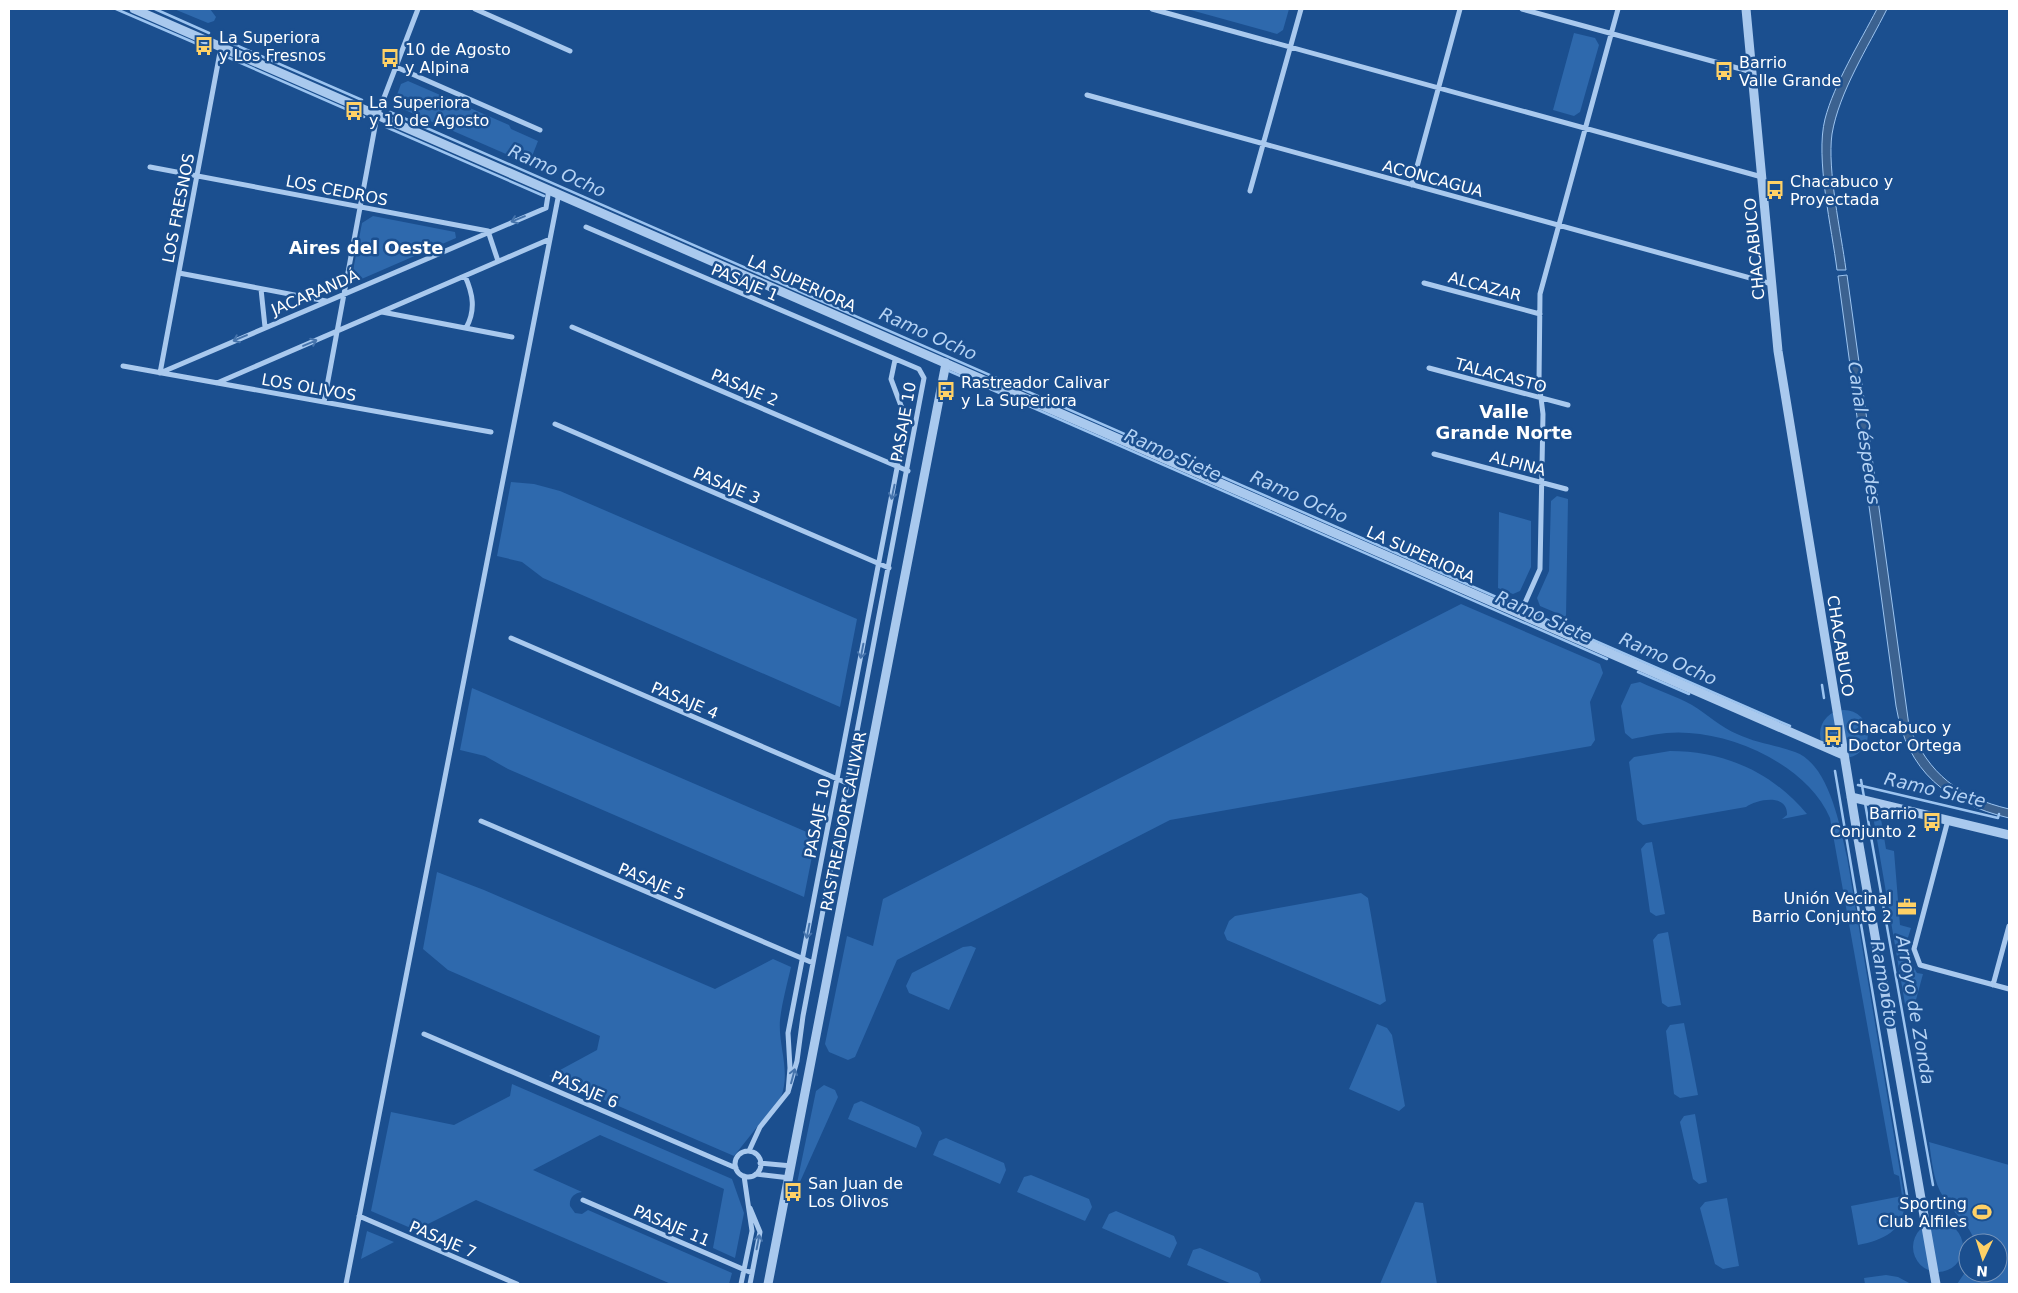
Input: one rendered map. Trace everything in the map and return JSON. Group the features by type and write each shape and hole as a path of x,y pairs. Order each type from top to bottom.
{"street":[{"name":"LA SUPERIORA","path":"134,9 377,116 549,188 1844,755"},
{"path":"324,402 358,207 377,116 418,9"},
{"path":"474,9 570,50"},
{"path":"1152,9 1762,177"},
{"path":"1250,191 1301,9"},
{"path":"1412,185 1460,9"},
{"path":"1522,9 1752,72"},
{"path":"1520,614 1540,568 1543,414 1541,398 1540,294 1618,9"},
{"name":"CHACABUCO","path":"1746,9 1778,351 1844,755 1855,798 1936,1284"},
{"name":"LOS FRESNOS","path":"160,373 221,47"},
{"path":"396,67 540,130"},
{"name":"ACONCAGUA","path":"1087,95 1772,284"},
{"name":"LOS CEDROS","path":"150,168 488,231"},
{"name":"JACARANDÁ","path":"160,373 488,231 546,208 549,188"},
{"path":"346,1284 559,193"},
{"name":"PASAJE 1","path":"586,227 895,360"},
{"path":"488,231 498,261"},
{"path":"217,383 550,240"},
{"path":"179,273 326,301"},
{"path":"465,276 473,299 471,318 466,328"},
{"name":"ALCAZAR","path":"1424,283 1540,314"},
{"path":"261,289 266,327"},
{"path":"382,312 512,336"},
{"name":"PASAJE 2","path":"572,327 908,471"},
{"name":"PASAJE 10","path":"750,1152 760,1127 788,1092 796,1061 813,963 908,471 924,378 919,369 895,360 891,379 906,419 788,1033 790,1068 788,1092"},
{"name":"RASTREADOR CALIVAR","path":"768,1284 946,363"},
{"name":"LOS OLIVOS","path":"123,366 492,432"},
{"name":"TALACASTO","path":"1429,368 1568,405"},
{"name":"PASAJE 3","path":"555,424 889,568"},
{"name":"ALPINA","path":"1434,454 1566,489"},
{"name":"PASAJE 4","path":"511,638 849,784"},
{"path":"1855,798 2009,834"},
{"path":"1948,820 1914,949 1920,964 2009,989"},
{"name":"PASAJE 5","path":"481,821 813,963"},
{"path":"1994,985 2009,926"},
{"name":"PASAJE 6","path":"424,1034 736,1168"},
{"path":"741,1284 752,1231 744,1176 736,1168 738,1156 750,1152 757,1155 760,1163 756,1174"},
{"path":"760,1163 792,1166"},
{"path":"744,1176 756,1174 790,1178"},
{"name":"PASAJE 11","path":"583,1200 752,1273"},
{"path":"748,1203 760,1232 750,1284"},
{"name":"PASAJE 7","path":"359,1216 517,1284"}],"shaded area":[{"path":"174,9 210,9 216,17 214,21 208,23"},
{"path":"1187,9 1289,9 1283,30 1277,34"},
{"path":"1574,33 1595,38 1599,45 1580,112 1574,116 1553,110"},
{"path":"408,81 509,125 511,129 538,141 529,164 398,107 395,100 401,84"},
{"path":"373,216 455,232 456,238 357,281 352,276 362,223"},
{"path":"511,482 534,484 560,491 857,619 840,707 543,578 522,562 497,556"},
{"path":"1557,496 1568,499 1566,617 1540,606 1537,598 1549,571 1551,501"},
{"path":"1499,512 1531,521 1531,567 1520,591 1513,594 1498,588"},
{"path":"1461,604 1600,664 1603,673 1590,702 1595,740 1591,746 1170,820 897,960 855,1057 848,1060 829,1052 825,1044 847,936 873,946 883,899"},
{"path":"1640,682 1692,705 1737,734 1751,740 1795,752 1807,759 1825,782 1841,829 1847,857 1905,1201 1904,1211 1897,1227 1884,1237 1858,1245 1851,1206 1902,1196 1899,1176 1894,1174 1830,818 1820,800 1790,770 1750,748 1709,735 1689,733 1667,733 1632,739 1625,733 1621,706 1631,684"},
{"path":"472,688 816,836 804,897 508,769 485,756 460,750"},
{"path":"1839,710 1849,710 1858,714 1864,720 1867,725 1867,743 1858,754 1849,758 1839,758 1830,754 1824,748 1820,739 1820,729 1824,720 1830,714"},
{"path":"1670,751 1709,755 1746,767 1778,786 1807,814 1782,819 1787,815 1783,803 1764,800 1746,807 1643,825 1637,820 1629,762 1634,757"},
{"path":"1872,810 1880,813 1886,849 1894,851 1900,925 1911,928 1904,950 1917,973 1923,974 1914,1007 1905,1004"},
{"path":"1652,842 1665,914 1656,916 1650,912 1641,849 1646,843"},
{"path":"437,872 484,890 715,989 773,959 791,967 780,1020 785,1068 784,1087 781,1097 734,1156 549,1076 597,1050 600,1036 448,970 423,949"},
{"path":"1361,893 1368,898 1386,1001 1380,1005 1227,940 1224,933 1229,921 1235,916"},
{"path":"1668,932 1681,1005 1668,1007 1662,1003 1653,940 1658,934"},
{"path":"971,946 976,948 949,1010 909,993 906,986 912,973 963,947"},
{"path":"1684,1023 1698,1095 1680,1098 1674,1094 1666,1031 1670,1025"},
{"path":"1377,1024 1387,1028 1392,1035 1405,1106 1399,1111 1349,1089"},
{"path":"512,1084 732,1179 744,1213 735,1258 713,1248 724,1189 600,1135 533,1170 582,1192 574,1195 570,1201 570,1206 575,1213 582,1214 588,1210 732,1273 729,1284 671,1284 476,1200 420,1228 413,1229 371,1211 391,1112 454,1125 510,1096"},
{"path":"824,1085 835,1090 838,1097 795,1193 816,1091"},
{"path":"861,1101 919,1127 922,1133 916,1148 848,1119 854,1104"},
{"path":"1695,1114 1707,1182 1699,1184 1693,1179 1680,1122 1684,1116"},
{"path":"946,1138 1004,1163 1006,1170 1000,1184 933,1155 939,1141"},
{"name":"Sporting Club Alfiles","path":"1929,1142 2009,1165 2009,1284 1957,1284 2008,1283 2008,1233 1971,1233 1940,1192 1932,1164"},
{"path":"1031,1175 1089,1199 1092,1207 1085,1221 1017,1192 1024,1177"},
{"path":"1727,1198 1739,1266 1723,1269 1715,1264 1700,1208 1705,1202"},
{"path":"1415,1202 1423,1203 1437,1284 1380,1284"},
{"path":"1116,1211 1174,1236 1177,1243 1170,1258 1102,1228 1109,1214"},
{"path":"1938,1222 1947,1224 1958,1233 1958,1261 1952,1267 1938,1272 1929,1270 1918,1261 1913,1247 1915,1238 1924,1227"},
{"path":"367,1231 394,1242 361,1259"},
{"path":"1200,1248 1258,1273 1261,1280 1259,1284 1232,1284 1187,1265 1193,1250"},
{"path":"1886,1275 1898,1277 1911,1284 1865,1284 1864,1278"}],"water":[{"path":"1877,9 1887,9 1847,86 1832,134 1831,165 1846,270 1837,270 1825,194 1822,135 1825,119 1835,92"},
{"name":"Canal Céspedes","path":"1847,275 1909,726 1926,758 1936,771 1975,798 2009,809 2009,818 1987,812 1967,803 1933,781 1920,766 1901,729 1896,706 1838,276"}],"waterway":[{"name":"Ramo Siete","path":"116,9 209,49"},
{"name":"Ramo Ocho","path":"155,9 209,33"},
{"name":"Ramo Ocho","path":"229,42 362,100"},
{"name":"Ramo Siete","path":"227,57 364,117"},
{"name":"Ramo Ocho","path":"390,112 1510,603"},
{"name":"Ramo Siete","path":"386,127 544,196"},
{"name":"Ramo Siete","path":"949,371 1607,659"},
{"name":"Ramo Ocho","path":"1536,615 1790,726"},
{"name":"Ramo Siete","path":"1638,672 1689,694"},
{"path":"1822,685 1824,698"},
{"name":"Ramo 6to","path":"1835,771 1908,1201"},
{"name":"Ramo Siete","path":"1861,780 1864,797"},
{"name":"Ramo Siete","path":"1858,785 1998,818 1999,814"},
{"name":"Arroyo de Zonda","path":"1865,803 1933,1185"}],"place":[{"name":"La Superiora y Los Fresnos","path":"204,46"},
{"name":"10 de Agosto y Alpina","path":"390,58"},
{"name":"Barrio Valle Grande","path":"1724,71"},
{"name":"La Superiora y 10 de Agosto","path":"354,111"},
{"name":"Chacabuco y Proyectada","path":"1775,190"},
{"name":"Rastreador Calivar y La Superiora","path":"946,391"},
{"name":"Chacabuco y Doctor Ortega","path":"1833,736"},
{"name":"Barrio Conjunto 2","path":"1932,822"},
{"name":"Unión Vecinal Barrio Conjunto 2","path":"1907,907"},
{"name":"San Juan de Los Olivos","path":"793,1192"},
{"name":"Sporting Club Alfiles","path":"1982,1212"}],"district":[{"name":"Aires del Oeste","path":"366,248"},
{"name":"Valle Grande Norte","path":"1504,422"}]}
